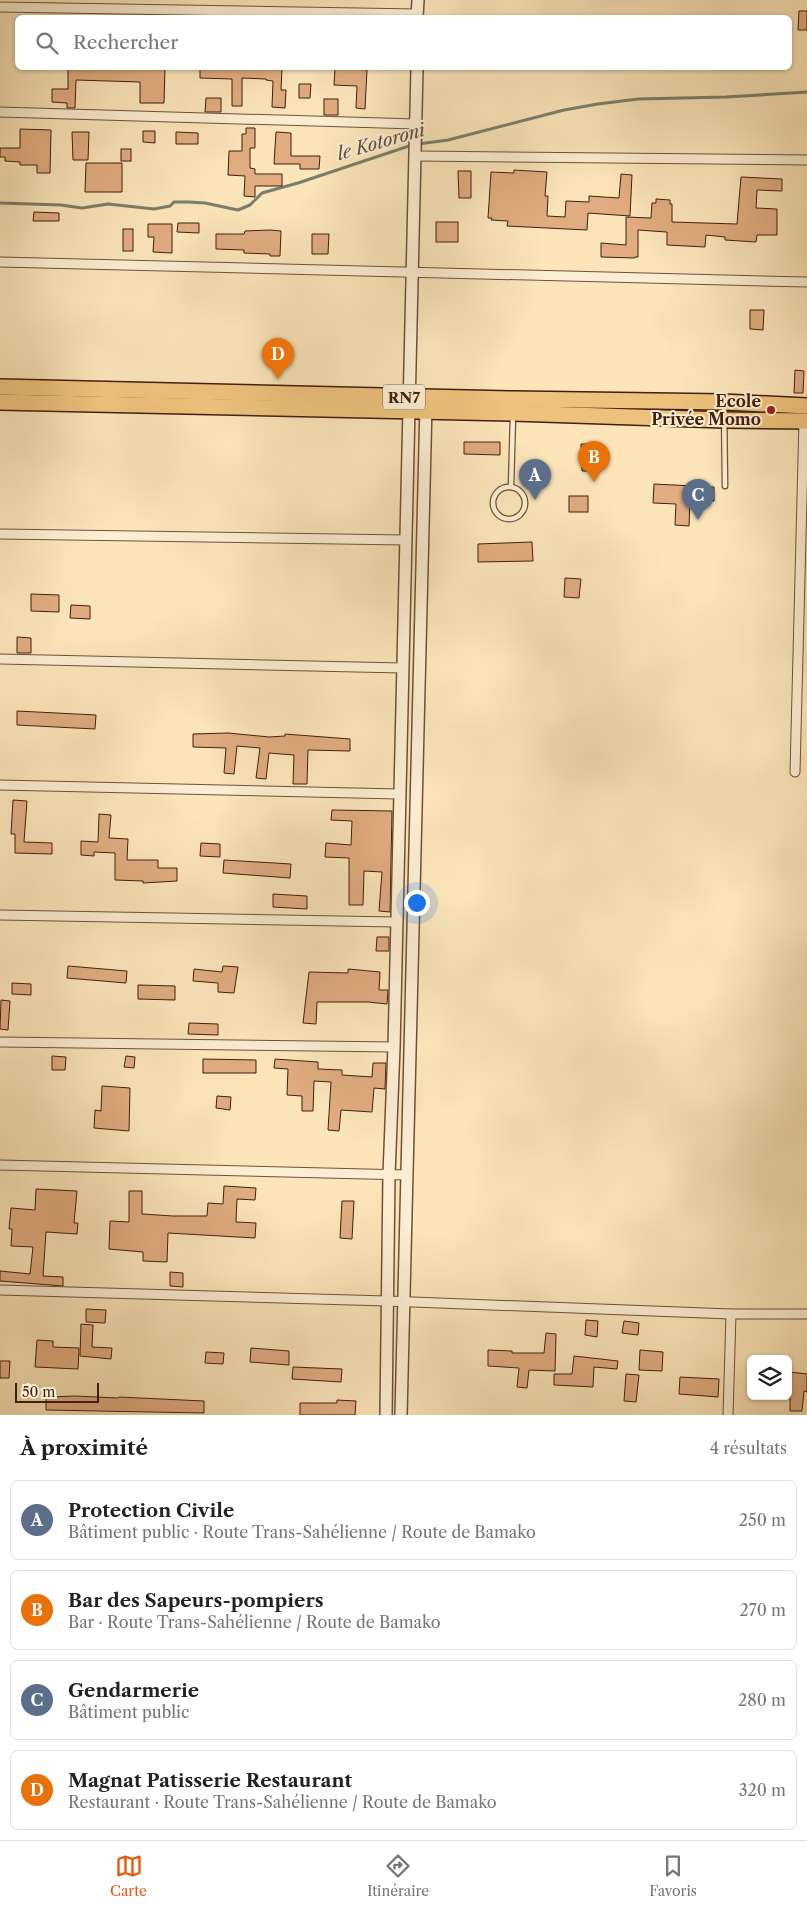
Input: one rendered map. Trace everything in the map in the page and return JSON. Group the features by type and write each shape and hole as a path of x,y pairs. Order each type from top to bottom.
{"highway":[{"name":"RN7","path":"0,387 408,404"},
{"name":"RN7","path":"0,402 513,406 724,402 806,416"},
{"name":"RN7","path":"513,406 724,420 806,416"}],"street":[{"path":"417,15 418,0"},
{"path":"0,7 371,15"},
{"path":"386,1415 389,1175 394,1047 417,70"},
{"path":"0,112 416,128"},
{"path":"414,156 807,160"},
{"path":"0,262 807,282"},
{"path":"401,1415 426,404"},
{"path":"795,772 806,416"},
{"path":"0,534 405,540"},
{"path":"0,659 402,668"},
{"path":"0,785 400,794"},
{"path":"0,915 396,922"},
{"path":"0,1042 394,1047"},
{"path":"0,1165 407,1175"},
{"path":"0,1290 387,1301 731,1314 807,1314"},
{"path":"728,1415 731,1314"}],"lane":[{"path":"724,402 725,486"},
{"path":"511,487 513,406"},
{"path":"511,487 521,492 524,496 525,508 519,516 508,519 499,516 493,502 497,493 511,487"}],"building":[{"path":"799,11 807,11 807,30 798,30"},
{"path":"68,70 165,70 164,103 140,103 140,82 76,80 75,108 67,108 67,103 52,102 52,89 68,89"},
{"path":"200,70 282,70 281,90 286,90 285,108 272,107 273,81 242,78 242,106 232,106 232,79 200,78"},
{"path":"335,70 367,70 365,109 356,108 357,86 334,85"},
{"path":"299,84 311,84 310,98 299,98"},
{"path":"206,98 221,98 221,112 205,112"},
{"path":"324,99 338,99 338,115 324,115"},
{"path":"246,128 255,128 255,148 250,148 250,168 255,169 255,174 282,174 282,186 255,186 255,197 244,196 245,176 228,175 229,151 242,151 242,134 246,134"},
{"path":"20,129 51,130 50,173 37,173 37,165 20,165 20,162 5,161 5,157 0,157 0,148 20,148"},
{"path":"143,131 155,131 155,143 143,142"},
{"path":"72,132 89,132 88,160 73,160"},
{"path":"176,132 198,133 198,144 176,144"},
{"path":"276,132 291,133 291,156 320,156 319,169 300,169 300,164 274,164"},
{"path":"121,149 131,149 131,161 121,161"},
{"path":"86,163 122,163 122,192 85,192"},
{"path":"514,170 547,172 545,196 548,196 547,216 565,217 566,201 589,202 589,196 619,198 621,174 632,175 630,216 588,213 587,230 507,226 508,221 491,220 492,218 488,218 491,172 514,173"},
{"path":"458,171 471,171 471,198 459,198"},
{"path":"741,177 782,179 782,191 757,190 756,208 777,209 777,235 757,235 756,242 725,240 725,237 706,235 705,247 667,245 667,232 638,230 638,257 601,257 601,243 626,245 626,217 651,218 652,203 656,203 656,199 670,200 670,204 672,204 672,222 737,224"},
{"path":"34,212 59,213 59,221 33,221"},
{"path":"436,222 458,222 458,242 436,242"},
{"path":"178,223 199,223 199,233 177,232"},
{"path":"148,224 172,224 172,253 153,252 154,237 148,237"},
{"path":"123,229 133,229 133,251 123,251"},
{"path":"245,231 281,231 280,256 244,253 244,250 216,249 216,234 244,234"},
{"path":"312,234 329,234 328,254 312,254"},
{"path":"750,310 764,310 763,330 750,329"},
{"path":"795,370 804,371 803,393 794,393"},
{"path":"464,442 500,442 500,455 464,454"},
{"path":"581,444 592,444 593,455 600,455 601,471 582,471"},
{"path":"654,484 714,487 714,501 690,500 689,526 675,525 676,504 653,503"},
{"path":"569,496 588,496 588,512 569,512"},
{"path":"532,542 533,561 478,562 478,544"},
{"path":"565,578 581,579 579,598 564,597"},
{"path":"31,594 59,595 59,612 31,611"},
{"path":"71,605 90,606 90,619 70,618"},
{"path":"17,637 31,638 31,653 17,653"},
{"path":"17,711 96,715 95,729 17,725"},
{"path":"228,733 269,737 285,736 285,734 350,739 350,751 308,750 307,784 293,784 294,755 269,753 266,779 256,778 260,748 237,746 234,774 224,773 226,748 193,747 193,734"},
{"path":"13,800 27,801 24,842 52,843 52,854 15,853 15,834 11,834"},
{"path":"332,810 392,811 390,912 379,911 382,872 364,871 363,905 349,905 349,858 325,857 326,843 351,845 352,821 331,820"},
{"path":"99,814 111,815 109,838 128,839 127,860 158,860 158,868 177,868 177,881 143,883 143,881 115,880 115,853 94,852 94,856 81,855 81,841 98,842"},
{"path":"201,843 220,844 220,857 200,856"},
{"path":"224,860 291,864 290,878 223,873"},
{"path":"273,894 307,896 307,909 273,907"},
{"path":"377,937 389,937 389,951 376,951"},
{"path":"68,966 127,971 126,983 67,978"},
{"path":"223,966 238,967 234,993 218,992 218,983 193,981 194,969 222,972"},
{"path":"348,969 380,972 379,990 388,990 387,1004 317,1002 316,1024 303,1023 309,972 348,973"},
{"path":"12,983 31,984 31,995 12,994"},
{"path":"138,985 175,986 175,1000 138,999"},
{"path":"1,1000 10,1001 8,1030 0,1029"},
{"path":"189,1023 218,1024 218,1035 188,1034"},
{"path":"52,1056 66,1057 65,1070 52,1070"},
{"path":"126,1056 135,1057 134,1068 124,1067"},
{"path":"203,1059 256,1060 256,1073 203,1073"},
{"path":"275,1059 318,1062 318,1069 342,1070 342,1075 372,1077 373,1063 386,1063 385,1089 374,1088 372,1112 341,1110 339,1131 328,1130 331,1082 314,1081 313,1111 302,1111 302,1096 287,1095 288,1069 274,1068"},
{"path":"102,1086 130,1088 129,1131 94,1128 95,1110 101,1111"},
{"path":"217,1096 231,1097 230,1110 216,1108"},
{"path":"224,1186 256,1188 255,1200 237,1199 236,1222 256,1223 255,1238 168,1233 167,1262 143,1261 143,1252 109,1249 110,1221 129,1222 129,1191 142,1191 142,1214 207,1216 208,1203 223,1204"},
{"path":"36,1189 77,1191 74,1223 78,1223 77,1234 46,1232 43,1276 63,1277 63,1286 0,1281 0,1271 30,1274 33,1247 11,1246 12,1229 9,1229 11,1208 35,1210"},
{"path":"342,1201 354,1201 352,1239 340,1238"},
{"path":"170,1272 183,1273 183,1287 170,1286"},
{"path":"86,1309 106,1310 105,1323 86,1322"},
{"path":"586,1320 598,1321 597,1337 585,1335"},
{"path":"624,1321 639,1323 638,1335 622,1333"},
{"path":"81,1324 93,1325 92,1347 112,1348 111,1359 80,1356"},
{"path":"546,1333 556,1334 555,1371 529,1370 527,1388 517,1387 519,1368 488,1366 488,1350 512,1351 512,1353 544,1353"},
{"path":"37,1340 53,1341 53,1347 79,1348 78,1369 35,1367"},
{"path":"251,1348 289,1351 289,1365 250,1362"},
{"path":"640,1350 663,1352 662,1371 639,1370"},
{"path":"206,1352 224,1353 223,1364 205,1363"},
{"path":"574,1356 618,1361 617,1369 594,1367 593,1387 554,1385 554,1374 572,1374"},
{"path":"0,1361 10,1361 9,1378 0,1378"},
{"path":"293,1367 342,1369 341,1382 292,1379"},
{"path":"792,1372 807,1374 807,1392 804,1391 802,1411 790,1411"},
{"path":"626,1374 639,1375 636,1402 624,1401"},
{"path":"680,1377 719,1379 718,1397 679,1394"},
{"path":"75,1396 204,1401 204,1413 46,1410 46,1397"},
{"path":"337,1400 356,1401 355,1415 300,1415 300,1403 337,1403"}],"waterway":[{"name":"le Kotoroni","path":"418,144 448,140 564,110 598,104 638,99 726,97 807,92"},
{"name":"le Kotoroni","path":"0,203 61,205 82,208 108,204 154,209 170,206 174,202 189,202 205,203 238,210 250,205 262,193 412,145"}],"place":[{"name":"Magnat Patisserie Restaurant","path":"278,379"},
{"name":"Ecole Privée Momo","path":"771,410"},
{"name":"Bar des Sapeurs-pompiers","path":"594,482"},
{"name":"Protection Civile","path":"535,500"},
{"name":"Gendarmerie","path":"698,520"}]}
